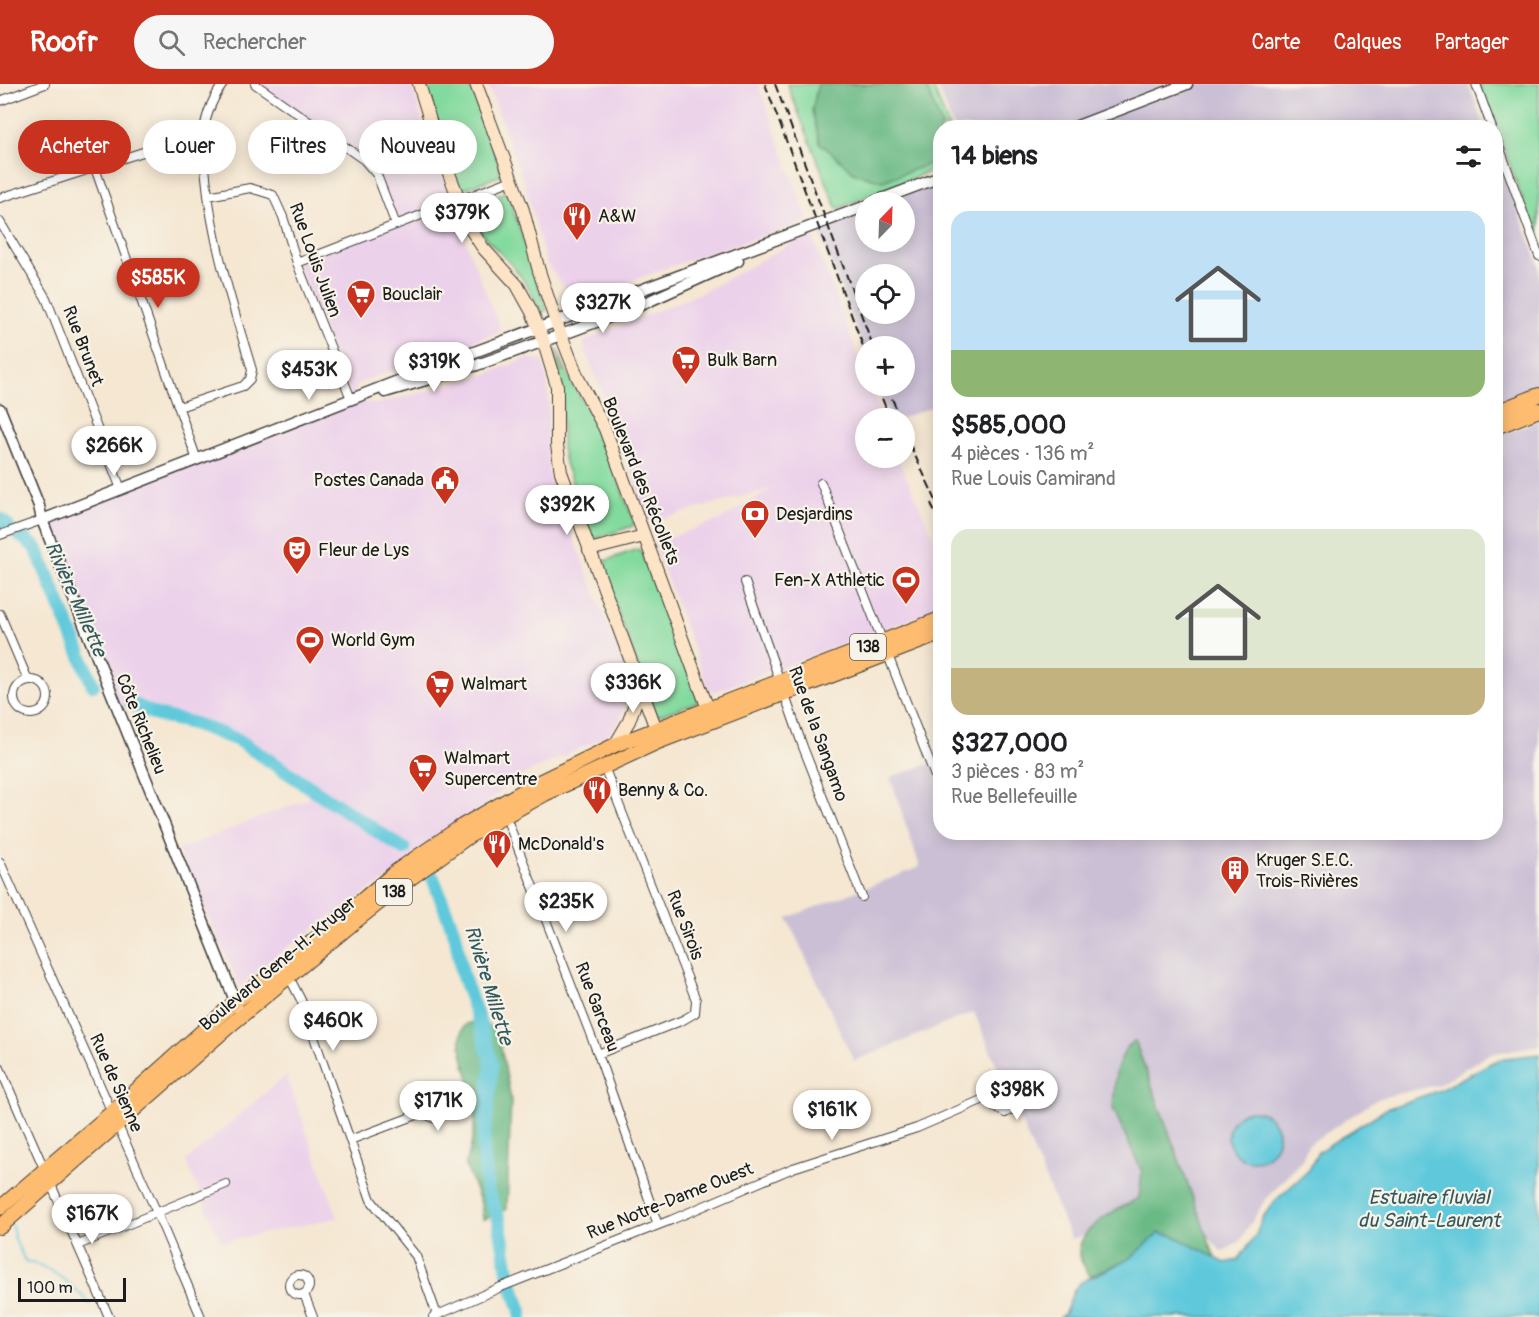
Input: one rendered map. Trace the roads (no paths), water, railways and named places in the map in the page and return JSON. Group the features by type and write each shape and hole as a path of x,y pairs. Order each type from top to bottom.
{"main road":[{"path":"418,84 458,200 474,236 517,285 541,335 557,386 557,445 560,467 588,550 658,735"},
{"name":"Boulevard des Récollets","path":"476,84 527,222 539,271 556,322 578,378 603,426 710,715"},
{"path":"1503,409 1539,395"},
{"path":"1503,424 1539,410"},
{"path":"588,550 644,536"},
{"name":"Boulevard Gene-H.-Kruger","path":"0,1227 51,1183 235,1002 286,972 503,809 615,745 658,735 782,688 886,647 933,623"},
{"name":"Boulevard Gene-H.-Kruger","path":"886,647 933,636"},
{"path":"615,745 629,721 640,689"},
{"name":"Boulevard Gene-H.-Kruger","path":"503,809 545,794 604,766 658,735"},
{"name":"Boulevard Gene-H.-Kruger","path":"0,1208 45,1169 114,1119 241,1017 286,972"}],"street":[{"path":"0,100 45,84"},
{"path":"206,120 213,98 223,84"},
{"path":"255,84 364,159 377,175 396,225"},
{"path":"1093,120 1187,84"},
{"path":"1476,84 1489,120"},
{"path":"1503,157 1539,256"},
{"path":"0,198 76,174"},
{"path":"97,174 197,460"},
{"path":"179,407 243,386 250,379 252,370 222,273 206,174"},
{"path":"297,263 512,180"},
{"path":"900,192 933,180"},
{"name":"Rue Louis Julien","path":"208,196 250,188 273,195 284,217 297,263 355,398"},
{"path":"541,335 556,322 855,210"},
{"name":"Rue Brunet","path":"0,222 46,298 121,489"},
{"path":"0,535 355,398 541,335 561,335 636,307 738,261 753,253 760,246"},
{"name":"Côte Richelieu","path":"0,409 39,506 42,520 241,1017"},
{"path":"821,483 933,771"},
{"name":"Rue de la Sangamo","path":"745,582 782,688 862,897"},
{"path":"0,614 28,680"},
{"path":"28,680 39,682 47,690 46,706 37,713 26,714 15,702 15,691 22,682 28,680"},
{"name":"Rue Sirois","path":"598,753 696,1000 695,1012 683,1020 598,1054"},
{"name":"Rue Garceau","path":"503,809 598,1054 658,1225"},
{"name":"Rue de Sienne","path":"0,862 201,1317"},
{"path":"286,972 301,1000 371,1200 416,1256 435,1316"},
{"path":"0,1068 109,1317"},
{"name":"Rue Notre-Dame Ouest","path":"435,1316 793,1168 917,1128 989,1096 1016,1084 1022,1096 1020,1105 1005,1113 996,1108 989,1096"},
{"path":"350,1140 422,1113"},
{"path":"78,1245 226,1184"},
{"path":"304,1294 313,1317"}],"water":[{"name":"Estuaire fluvial du Saint-Laurent","path":"1539,1054 1539,1317 1060,1317 1065,1313 1074,1290 1081,1282 1131,1258 1159,1233 1174,1236 1225,1263 1238,1260 1256,1235 1262,1218 1275,1201 1309,1170 1318,1152 1386,1109 1440,1090 1493,1062"},
{"path":"1248,1111 1258,1111 1271,1118 1278,1131 1278,1141 1271,1154 1258,1161 1248,1161 1239,1157 1232,1150 1228,1141 1228,1131 1232,1122 1239,1115"}],"waterway":[{"name":"Rivière Millette","path":"0,519 8,526"},
{"name":"Rivière Millette","path":"19,534 36,548 93,685"},
{"name":"Rivière Millette","path":"131,703 156,715 192,723 238,740 404,849"},
{"name":"Rivière Millette","path":"433,878 456,937 462,974 492,1064 483,1147 487,1190 499,1220 509,1277 521,1317"},
{"path":"12,1226 15,1240 25,1261 44,1267 61,1277 90,1304"}],"railway":[{"path":"765,84 859,336"},
{"path":"775,84 869,336"},
{"path":"881,396 886,408"},
{"path":"891,396 896,408"},
{"path":"915,456 933,494"},
{"path":"931,503 933,508"}],"place":[{"name":"A&W","path":"577,242"},
{"name":"Bouclair","path":"361,320"},
{"name":"Bulk Barn","path":"686,386"},
{"name":"Postes Canada","path":"445,506"},
{"name":"Desjardins","path":"755,540"},
{"name":"Fleur de Lys","path":"297,576"},
{"name":"Fen-X Athletic","path":"906,606"},
{"name":"World Gym","path":"310,666"},
{"name":"Walmart","path":"440,710"},
{"name":"Walmart Supercentre","path":"423,794"},
{"name":"Benny & Co.","path":"597,816"},
{"name":"McDonald's","path":"497,870"},
{"name":"Kruger S.E.C. Trois-Rivières","path":"1235,896"}]}
